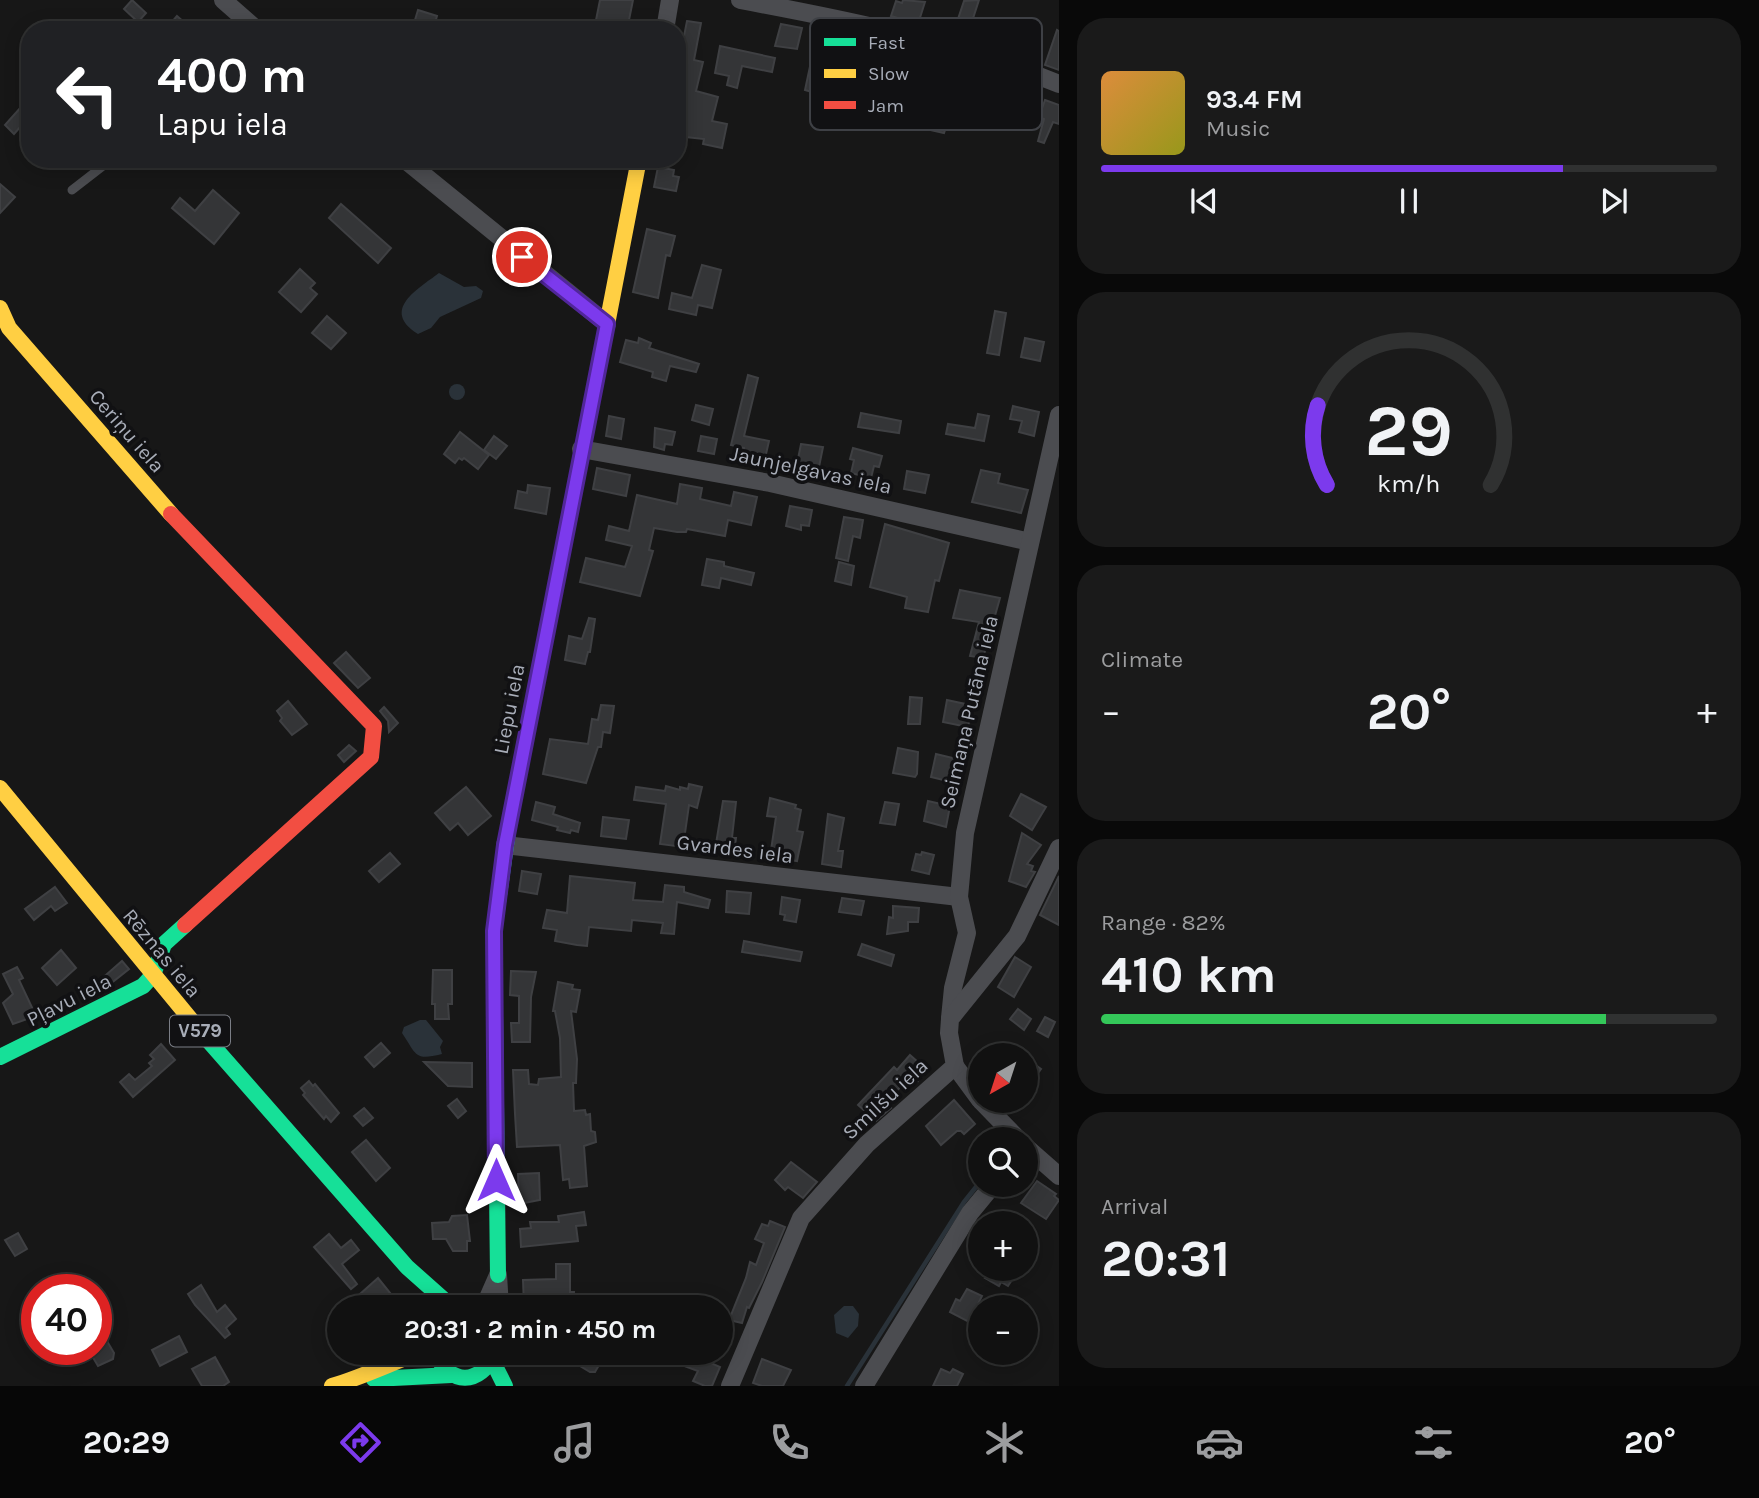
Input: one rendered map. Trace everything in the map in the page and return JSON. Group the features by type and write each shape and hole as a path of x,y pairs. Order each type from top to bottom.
{"street":[{"path":"223,0 245,21"},
{"path":"666,21 670,0"},
{"path":"740,0 833,18"},
{"path":"1042,77 1059,84"},
{"path":"415,168 517,254 607,324"},
{"name":"Liepu iela","path":"499,1295 494,931 505,845 637,168"},
{"name":"Ceriņu iela","path":"0,308 9,328 178,522 374,726 371,757 164,944 153,975"},
{"name":"Seimaņa Putāna iela","path":"950,1019 953,988 967,933 959,897 965,833 1059,415"},
{"name":"Jaunjelgavas iela","path":"581,449 770,483 1030,542"},
{"name":"Rēznas iela","path":"0,788 153,975 407,1267 438,1295"},
{"name":"Gvardes iela","path":"505,845 959,897"},
{"path":"950,1019 1017,936 1059,848"},
{"name":"Pļavu iela","path":"0,1058 143,986 153,975"},
{"name":"Smilšu iela","path":"730,1386 801,1218 867,1144 955,1066 949,1033 950,1019"},
{"path":"955,1066 968,1084"},
{"path":"993,1113 1006,1127"},
{"path":"1038,1157 1059,1175"},
{"path":"864,1386 970,1213 983,1197"},
{"name":"Rēznas iela","path":"407,1267 423,1295"},
{"name":"Liepu iela","path":"489,1295 498,1275"},
{"path":"332,1386 366,1376 387,1365"},
{"path":"442,1365 462,1380"},
{"path":"366,1376 379,1380 398,1377 462,1380 477,1376 488,1365"},
{"path":"496,1365 505,1386"}],"lane":[{"path":"72,190 101,168"}],"shaded area":[{"path":"439,273 464,287 476,286 483,291 481,298 440,317 431,328 418,334 402,317 402,308 413,293"},
{"path":"454,384 460,384 465,392 463,398 454,400 449,395 449,389"},
{"path":"426,1020 443,1041 440,1047 442,1054 421,1056 411,1047 402,1033 404,1027"},
{"path":"844,1306 853,1306 859,1314 858,1326 848,1338 836,1333 834,1315"}],"building":[{"path":"132,0 146,13 137,21 124,9"},
{"path":"600,0 633,0 629,21 596,21"},
{"path":"903,0 925,2 920,18 891,16 896,1 902,3"},
{"path":"979,0 973,18 958,18 964,1"},
{"path":"418,10 437,16 436,21 415,21"},
{"path":"687,21 701,23 694,60 703,62 696,91 718,97 712,121 727,124 722,148 703,144 704,139 686,137"},
{"path":"781,24 802,28 797,49 775,46"},
{"path":"1057,30 1059,31 1059,70 1045,65"},
{"path":"720,46 775,58 772,72 742,66 737,88 727,85 729,76 715,73"},
{"path":"810,66 810,91 805,90"},
{"path":"1045,100 1059,105 1059,124 1053,122 1044,143 1038,141 1044,119 1042,108"},
{"path":"21,107 21,126 14,134 5,125"},
{"path":"658,168 674,170 673,176 679,177 676,191 654,187"},
{"path":"0,184 15,197 0,213"},
{"path":"213,190 239,213 214,244 172,208 180,198 195,211"},
{"path":"341,204 391,248 378,263 329,218"},
{"path":"647,229 675,236 670,256 666,255 658,298 633,292"},
{"path":"702,265 721,270 712,308 698,305 696,315 669,309 672,293 692,298"},
{"path":"300,269 315,283 310,288 317,294 301,312 279,292"},
{"path":"995,311 1006,313 999,355 987,353"},
{"path":"327,316 346,333 331,349 312,333"},
{"path":"639,338 651,343 649,348 699,364 696,372 670,366 666,381 652,377 653,372 620,362 626,340 638,343"},
{"path":"1025,338 1044,342 1040,361 1021,357"},
{"path":"748,375 758,378 744,436 769,441 764,463 743,460 744,448 731,445"},
{"path":"696,405 713,409 709,425 692,420"},
{"path":"1013,406 1039,412 1034,436 1019,432 1022,421 1010,419"},
{"path":"861,413 901,421 899,433 858,427"},
{"path":"978,414 989,416 984,441 946,434 948,424 975,428"},
{"path":"609,416 624,419 621,439 606,436"},
{"path":"655,428 675,432 672,445 665,444 664,450 654,447"},
{"path":"460,432 489,455 478,469 464,458 459,458 455,463 444,454"},
{"path":"494,436 507,446 496,459 484,450"},
{"path":"701,436 717,439 714,454 698,451"},
{"path":"801,444 823,447 818,472 796,469"},
{"path":"853,448 882,456 879,467 874,466 871,478 851,473 854,460 850,459"},
{"path":"597,468 630,475 626,496 593,489"},
{"path":"981,470 1000,474 998,483 1028,490 1021,513 972,502"},
{"path":"907,471 929,475 925,493 904,489"},
{"path":"680,484 702,488 700,499 731,506 734,492 757,497 751,525 728,520 725,536 687,529 686,532 677,532 654,528 649,550 653,551 640,596 580,582 586,558 625,567 632,546 606,540 609,526 629,531 637,495 677,504"},
{"path":"528,485 550,488 546,514 515,508 518,491 527,493"},
{"path":"790,506 812,510 809,526 801,525 801,530 786,526"},
{"path":"844,517 863,520 860,538 853,536 848,561 836,558"},
{"path":"885,524 949,543 939,581 935,580 928,612 905,608 907,597 870,587"},
{"path":"707,559 754,573 751,585 721,578 719,588 702,585"},
{"path":"839,562 854,566 851,585 835,581"},
{"path":"960,590 1000,598 983,658 970,656 979,622 953,618"},
{"path":"589,618 595,619 590,652 585,664 565,660 569,636 582,639"},
{"path":"346,652 370,678 358,688 334,663"},
{"path":"910,697 922,698 920,724 908,724"},
{"path":"947,700 970,705 972,708 968,727 943,722"},
{"path":"288,701 307,724 292,735 280,721 282,718 277,711"},
{"path":"601,705 614,706 610,733 603,732 601,747 598,747 586,783 543,774 550,739 588,744 592,719 598,720"},
{"path":"384,707 398,723 389,732 388,721 380,711"},
{"path":"349,745 356,751 344,762 338,755"},
{"path":"898,748 918,752 915,777 893,773"},
{"path":"936,754 961,760 956,783 931,777"},
{"path":"689,784 702,787 697,808 689,805 683,847 660,844 666,804 634,800 636,787 665,791 666,786 688,789"},
{"path":"466,787 491,816 468,835 458,823 450,830 435,813"},
{"path":"1021,794 1046,807 1032,830 1010,816"},
{"path":"770,798 796,805 795,808 801,810 797,831 803,832 797,861 770,857 776,817 767,816"},
{"path":"723,801 736,802 732,838 736,838 734,853 715,850"},
{"path":"928,801 950,806 946,827 924,821"},
{"path":"536,802 555,807 553,814 580,823 578,832 557,830 558,827 532,820"},
{"path":"885,802 899,804 895,825 880,823"},
{"path":"828,814 844,818 838,851 843,851 841,867 822,864"},
{"path":"603,817 629,820 626,839 601,836"},
{"path":"1022,833 1041,845 1027,864 1033,866 1031,871 1035,872 1026,887 1009,881"},
{"path":"922,852 934,855 929,874 912,870 916,854 921,855"},
{"path":"390,853 400,864 379,882 369,871"},
{"path":"522,871 541,874 537,894 519,891"},
{"path":"570,876 635,883 633,900 663,902 665,885 684,887 684,892 710,900 708,908 677,902 674,934 661,933 663,923 632,920 631,931 589,927 587,946 577,945 555,941 557,930 543,928 547,910 567,913"},
{"path":"1059,876 1059,925 1040,915"},
{"path":"55,887 67,903 55,911 51,906 34,920 25,909"},
{"path":"727,891 751,893 749,914 726,912"},
{"path":"782,897 800,900 796,922 784,920 785,915 780,914"},
{"path":"842,898 864,901 861,915 839,912"},
{"path":"893,906 919,908 918,922 908,922 908,931 887,934 889,917 893,918"},
{"path":"744,941 802,952 800,961 742,952"},
{"path":"862,944 894,955 891,966 858,955"},
{"path":"61,950 76,968 57,985 42,968"},
{"path":"1015,957 1031,967 1014,997 998,987"},
{"path":"122,961 129,969 105,988 99,981"},
{"path":"17,967 23,978 19,980 36,1016 13,1024 3,1003 13,994 3,974"},
{"path":"433,970 452,970 449,1019 435,1019 435,1004 432,1004"},
{"path":"511,971 536,972 531,997 530,1042 512,1042 511,1023 519,1023 519,996 510,995"},
{"path":"558,982 573,985 572,989 580,990 576,1012 571,1011 577,1059 576,1083 573,1083 574,1111 585,1110 586,1115 590,1114 591,1131 595,1132 596,1142 584,1146 587,1186 570,1188 569,1179 563,1180 560,1145 517,1147 515,1114 513,1070 528,1070 529,1084 538,1085 539,1079 561,1077 560,1038 553,1011"},
{"path":"1018,1009 1031,1019 1024,1030 1010,1019"},
{"path":"1045,1017 1055,1022 1048,1037 1037,1031"},
{"path":"381,1043 390,1053 374,1067 365,1057"},
{"path":"161,1044 175,1060 133,1097 120,1082 129,1074 135,1080 152,1066 149,1063 154,1059 150,1055"},
{"path":"910,1055 927,1070 918,1081 915,1078 906,1089 902,1085 886,1103 891,1108 876,1121 858,1105 894,1067 897,1070"},
{"path":"424,1062 472,1063 472,1087 448,1086"},
{"path":"309,1081 313,1086 315,1084 339,1113 331,1122 326,1116 324,1119 303,1095 305,1093 301,1088"},
{"path":"457,1099 466,1111 458,1118 448,1106"},
{"path":"954,1100 975,1124 968,1127 964,1134 957,1131 941,1145 926,1126"},
{"path":"364,1108 373,1118 363,1126 354,1116"},
{"path":"366,1140 390,1168 376,1181 352,1152"},
{"path":"791,1162 817,1182 803,1198 788,1187 785,1190 775,1180"},
{"path":"539,1173 540,1200 519,1204 518,1174"},
{"path":"1038,1182 1056,1194 1054,1196 1059,1200 1046,1219 1038,1211 1021,1203 1025,1197 1038,1197"},
{"path":"584,1212 586,1225 576,1226 578,1241 521,1247 520,1229 531,1228 530,1222 559,1222 558,1216"},
{"path":"467,1215 470,1241 467,1241 467,1251 453,1251 446,1239 433,1239 432,1223 449,1222 452,1216"},
{"path":"770,1221 785,1227 742,1323 733,1321 733,1310 750,1262 756,1265 764,1243 755,1239 762,1224 768,1226"},
{"path":"18,1233 27,1249 15,1256 5,1240"},
{"path":"329,1234 341,1248 351,1240 359,1250 342,1264 357,1284 351,1289 314,1247"},
{"path":"556,1264 570,1264 570,1292 574,1292 574,1295 524,1295 523,1280 556,1279"},
{"path":"378,1278 392,1295 359,1295"},
{"path":"990,1281 1011,1281 1008,1286 1001,1282 999,1286"},
{"path":"201,1285 217,1312 225,1305 236,1319 226,1328 230,1334 225,1338 188,1294"},
{"path":"967,1289 980,1295 968,1295 968,1321 950,1312 956,1299 960,1301"},
{"path":"179,1336 187,1352 160,1366 152,1350"},
{"path":"215,1357 229,1382 223,1386 202,1386 192,1369"},
{"path":"762,1359 791,1370 783,1386 753,1383"},
{"path":"578,1365 599,1365 595,1372"},
{"path":"684,1366 720,1367 712,1386 705,1386 693,1381 698,1371"},
{"path":"941,1369 950,1373 953,1369 963,1374 957,1386 933,1386"}],"waterway":[{"path":"847,1386 968,1197"}],"traffic: fast":[{"path":"498,1275 494,931 509,824"},
{"path":"0,1057 143,986 153,975 164,944 185,925"},
{"path":"206,1038 407,1267 438,1295"},
{"path":"442,1365 449,1372 465,1378 481,1372 488,1365"},
{"path":"494,1365 505,1386"},
{"path":"374,1379 451,1375"}],"traffic: slow":[{"path":"598,371 637,168"},
{"path":"0,308 9,328 171,514"},
{"path":"0,788 206,1038"},
{"path":"332,1386 389,1365"}],"traffic: jam":[{"path":"509,824 598,371"},
{"path":"171,514 374,726 371,757 185,925"}],"route":[{"path":"496,1180 494,931 505,845 607,324 522,257"}]}
